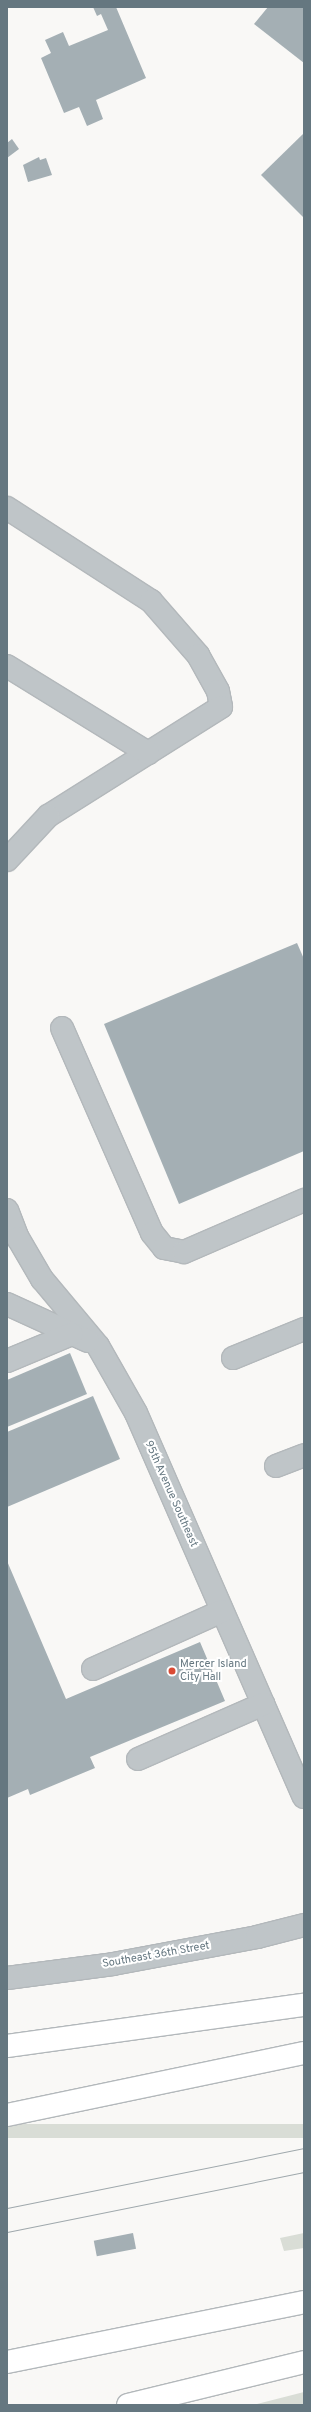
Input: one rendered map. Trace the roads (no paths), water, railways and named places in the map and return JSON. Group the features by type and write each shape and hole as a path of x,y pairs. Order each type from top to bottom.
{"highway":[{"path":"7,2046 304,2005"},
{"path":"7,2115 304,2053"},
{"path":"7,2362 304,2302"},
{"path":"128,2405 304,2362"}],"street":[{"path":"7,508 151,601 198,654 218,691 221,707 48,816 7,860"},
{"path":"7,666 148,753"},
{"path":"62,1028 152,1233 164,1248 184,1252 304,1200"},
{"name":"95th Avenue Southeast","path":"7,1210 18,1238 42,1279 98,1346 136,1413 304,1797"},
{"path":"7,1304 98,1346"},
{"path":"233,1358 304,1329"},
{"path":"7,1361 72,1334"},
{"path":"276,1466 304,1455"},
{"path":"93,1669 222,1611"},
{"path":"138,1759 263,1704"},
{"name":"Southeast 36th Street","path":"7,1978 113,1964 257,1937 304,1925"}],"tram line":[{"path":"7,2208 304,2148"},
{"path":"7,2232 304,2172"}],"place":[{"name":"Mercer Island City Hall","path":"172,1671"}]}
